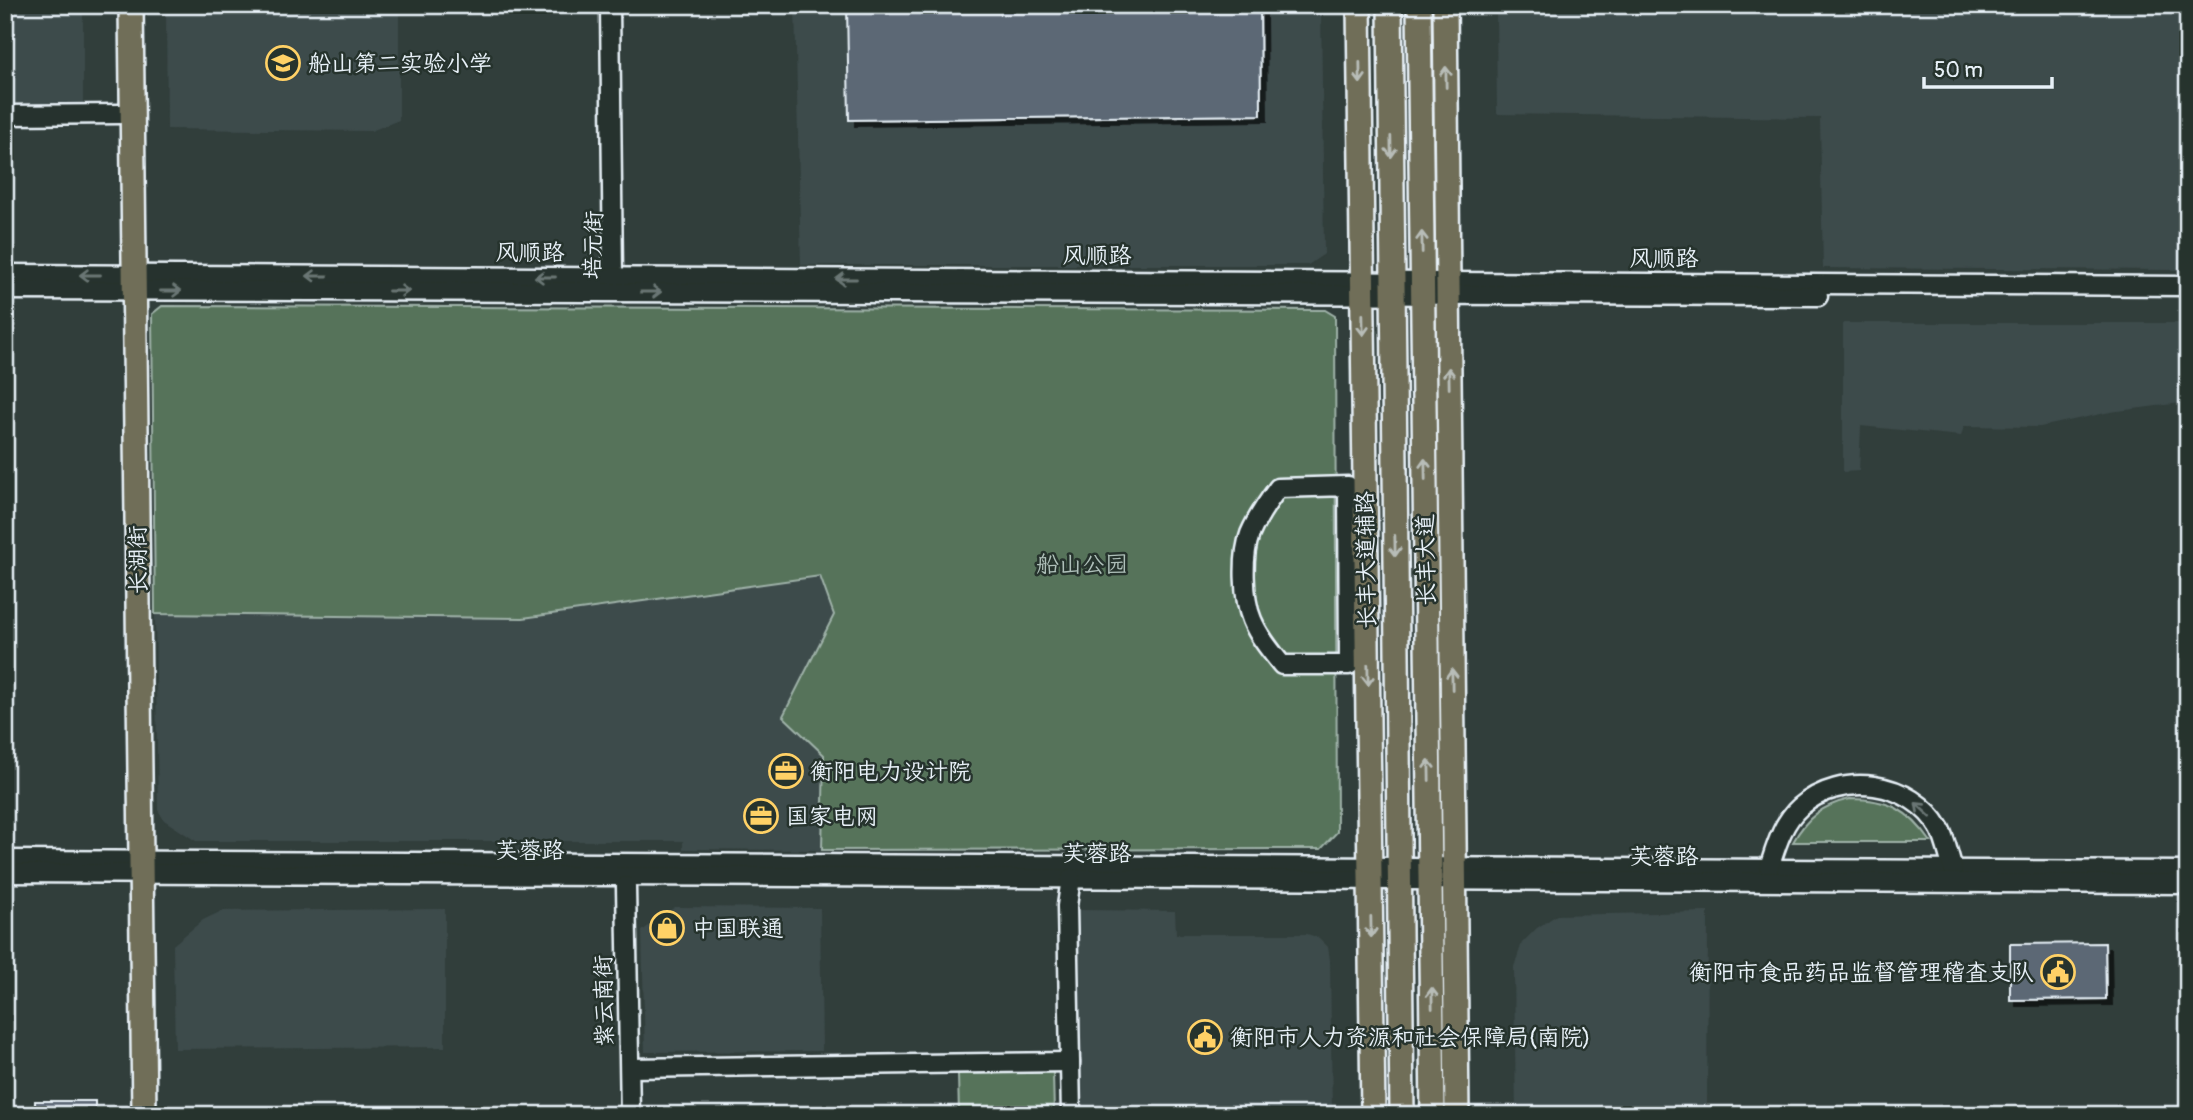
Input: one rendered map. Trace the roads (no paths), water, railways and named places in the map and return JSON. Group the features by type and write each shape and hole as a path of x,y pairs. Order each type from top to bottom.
{"main road":[{"name":"长湖街","path":"121,5 122,114 129,283"},
{"name":"长湖街","path":"131,5 129,283 136,866 144,1115"},
{"name":"长丰大道辅路","path":"1359,5 1373,1115"},
{"name":"长丰大道","path":"1390,5 1402,1115"},
{"name":"长丰大道","path":"1419,5 1433,1115"},
{"path":"1445,5 1457,1115"},
{"name":"长湖街","path":"133,1115 136,866"}],"street":[{"name":"培元街","path":"610,5 617,282"},
{"name":"培元街","path":"617,5 617,282"},
{"path":"5,115 122,114"},
{"name":"风顺路","path":"5,274 129,283"},
{"name":"风顺路","path":"5,290 129,283 617,282 1363,288 2188,286"},
{"name":"风顺路","path":"1448,288 2188,297"},
{"path":"1348,486 1349,665 1282,665 1251,619 1246,596 1249,537 1260,512 1278,488 1348,486"},
{"path":"1769,868 1782,830 1799,808 1821,792 1849,784 1872,785 1900,794 1924,808 1940,830 1953,869"},
{"name":"芙蓉路","path":"5,860 136,866 1066,878 1370,873"},
{"name":"芙蓉路","path":"5,873 136,866 1454,873 2188,884"},
{"name":"芙蓉路","path":"1454,873 1769,868 2188,871"},
{"path":"1066,878 1071,1115"},
{"name":"紫云南街","path":"625,887 630,1115"},
{"path":"630,1068 1070,1062"}],"place":[{"name":"船山第二实验小学","path":"283,63"},
{"name":"衡阳电力设计院","path":"786,771"},
{"name":"国家电网","path":"761,816"},
{"name":"中国联通","path":"667,928"},
{"name":"衡阳市食品药品监督管理稽查支队","path":"2058,972"},
{"name":"衡阳市人力资源和社会保障局(南院)","path":"1205,1037"}],"park label":[{"name":"船山公园","path":"1082,564"}]}
